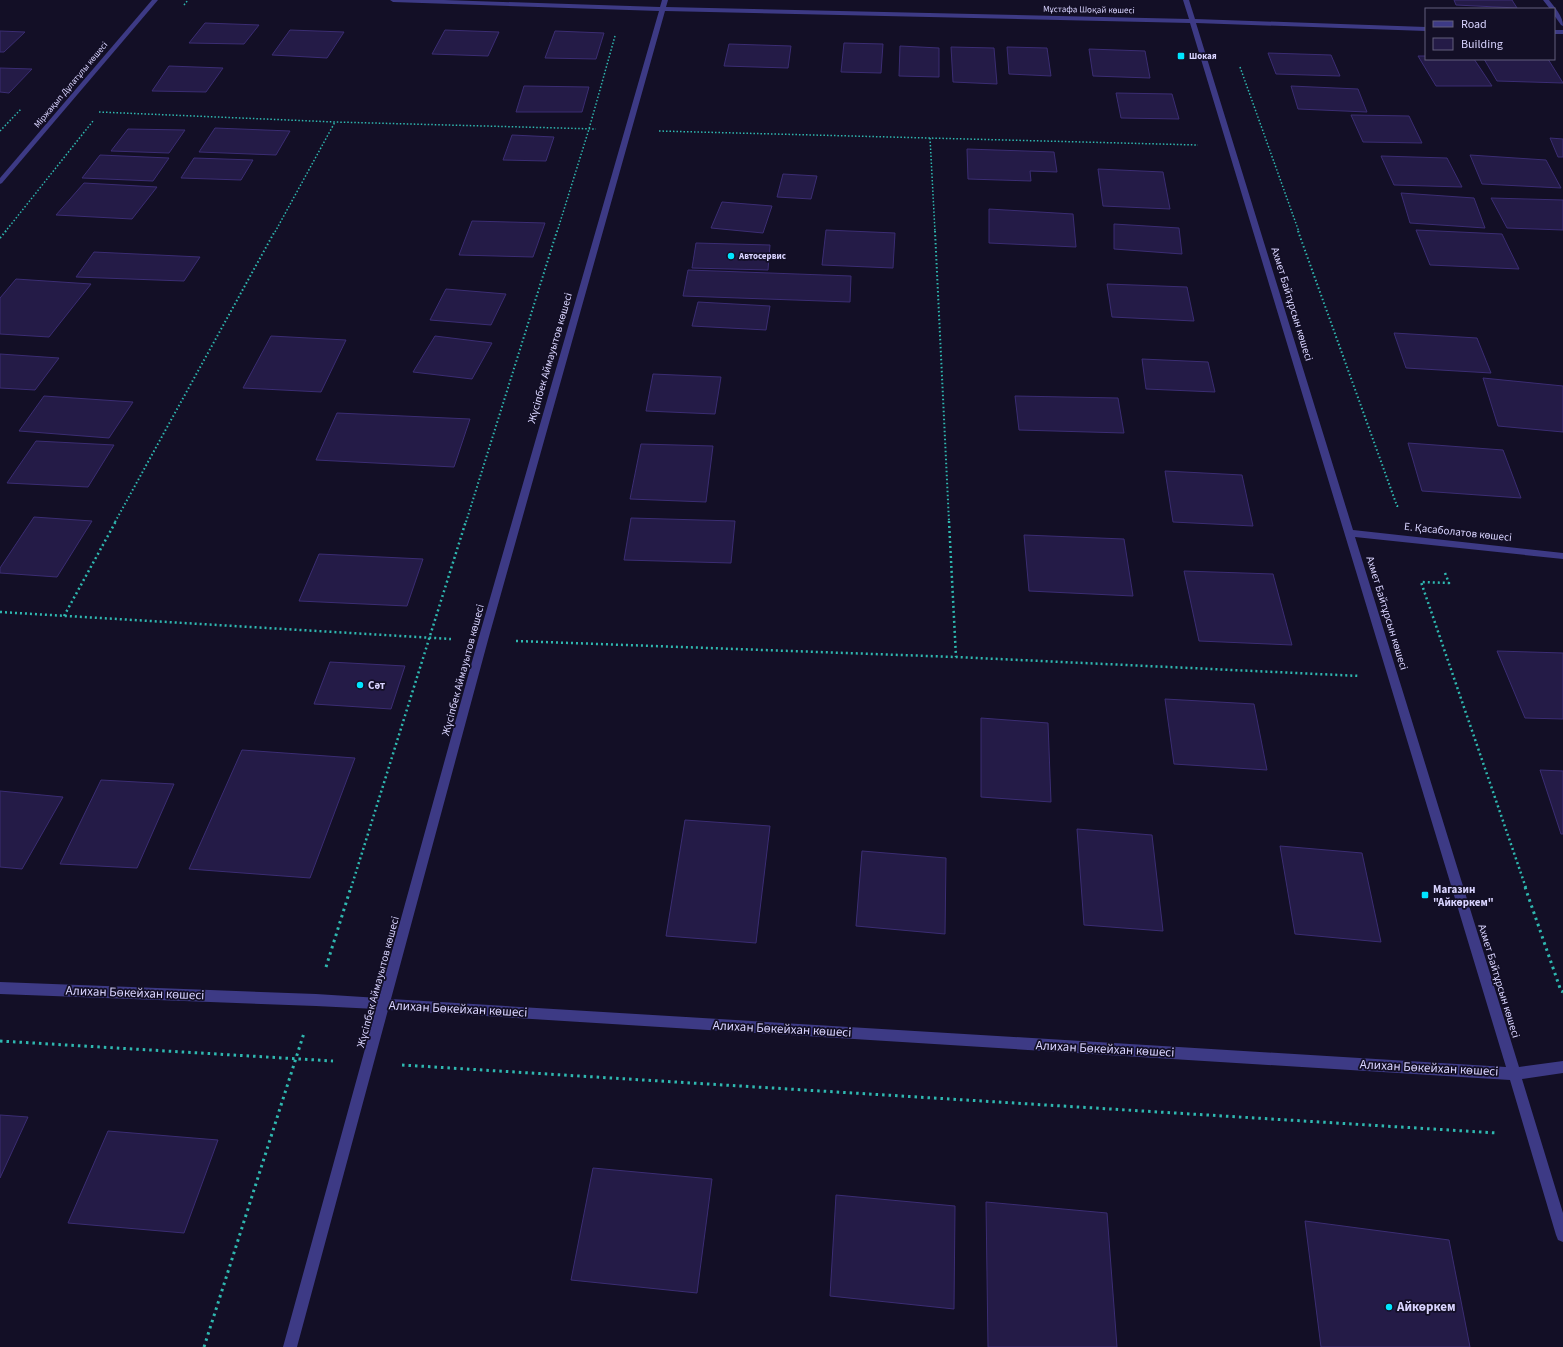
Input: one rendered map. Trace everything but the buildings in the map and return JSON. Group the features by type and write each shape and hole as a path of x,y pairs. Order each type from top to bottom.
{"street":[{"name":"Міржақып Дұлатұлы көшесі","path":"0,182 156,0"},
{"name":"Мұстафа Шоқай көшесі","path":"392,0 623,8 663,5 1425,29"},
{"name":"Ахмет Байтұрсын көшесі","path":"1186,0 1563,1234"},
{"name":"Жүсіпбек Аймауытов көшесі","path":"290,1347 483,640 663,5"},
{"path":"1555,13 1563,24"},
{"name":"Е. Қасаболатов көшесі","path":"1350,533 1430,540 1563,556"},
{"name":"Алихан Бөкейхан көшесі","path":"0,988 316,1000 1515,1074 1563,1067"}],"path":[{"path":"204,1347 294,1059 316,1000 589,129 623,8"},
{"path":"1238,61 1397,506 1421,508 1430,540 1449,583 1421,582 1561,991 1563,992"},
{"path":"64,616 335,122"},
{"path":"930,138 956,657"},
{"path":"0,612 428,639 956,657 1394,677"},
{"path":"0,1041 1533,1135"}],"place":[{"name":"Шокая","path":"1181,56"},
{"name":"Автосервис","path":"731,256"},
{"name":"Сәт","path":"360,685"},
{"name":"Магазин \"Айкөркем\"","path":"1425,895"},
{"name":"Айкөркем","path":"1389,1307"}]}
